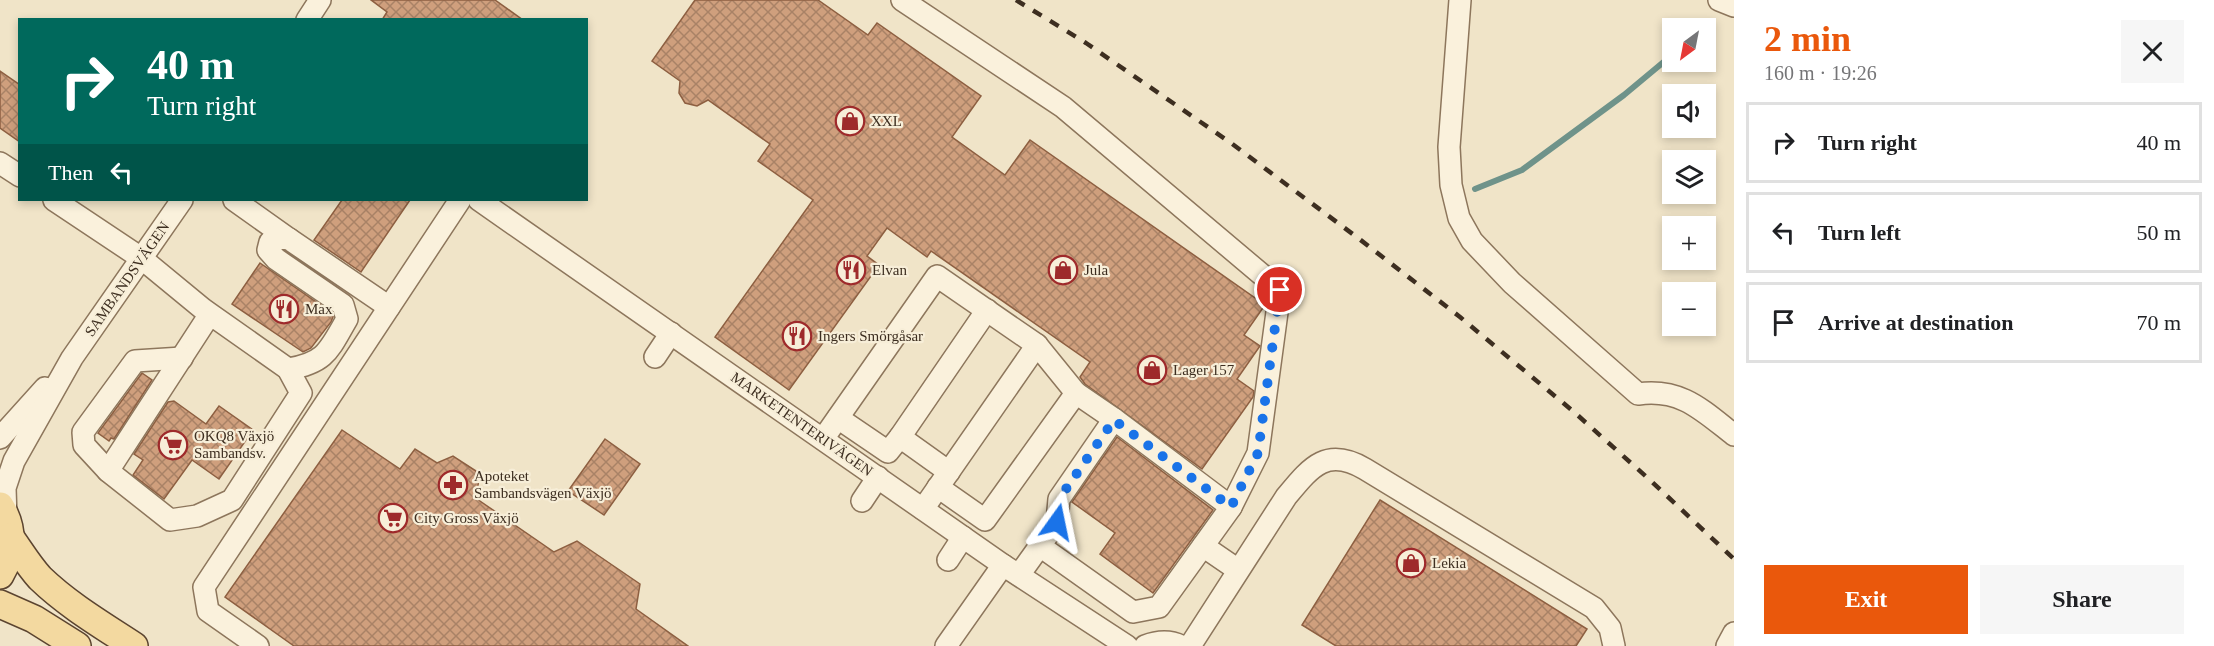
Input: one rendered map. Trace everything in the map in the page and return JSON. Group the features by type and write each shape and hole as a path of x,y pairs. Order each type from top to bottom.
{"main road":[{"path":"0,575 7,560 5,520"},
{"path":"5,520 39,576 67,602 134,646"},
{"path":"0,604 34,619 77,646"}],"street":[{"path":"308,18 320,0"},
{"path":"902,0 1063,107 1280,290 1258,453 1231,507 1159,607 1132,612 1040,546"},
{"path":"1460,0 1449,147 1451,185 1459,218 1472,241 1512,283 1638,394 1655,392 1681,397 1701,409 1734,435"},
{"path":"1719,0 1734,6"},
{"path":"0,163 18,175"},
{"path":"56,201 141,258 210,314 288,369 300,393 232,500 197,516 170,520 108,471 84,445 83,432 135,361 182,358"},
{"name":"SAMBANDSVÄGEN","path":"5,520 5,488 14,461 72,358 181,201"},
{"path":"235,201 389,307"},
{"path":"258,646 208,611 204,586 459,201"},
{"name":"MARKETENTERIVÄGEN","path":"480,201 963,537 1127,646"},
{"path":"288,369 308,366 324,355 347,319 343,305 276,260 268,250 270,242 276,237 290,239"},
{"path":"823,440 937,276 1037,345 1076,393 1231,507"},
{"path":"838,418 888,452 987,310"},
{"path":"108,471 210,314"},
{"path":"655,357 671,333"},
{"path":"923,509 1037,345"},
{"name":"SAMBANDSVÄGEN","path":"0,438 72,358"},
{"path":"900,437 985,520 1076,393"},
{"path":"955,643 1011,570 1040,546 1057,522 1059,499 1114,420"},
{"path":"1190,646 1286,497 1304,476 1321,462 1339,458 1365,469 1594,608 1610,628 1614,646"},
{"path":"862,501 878,477"},
{"path":"948,560 963,537"},
{"path":"1203,546 1238,570"},
{"path":"1727,646 1734,633"},
{"path":"1145,646 1167,641 1181,646"}],"building":[{"path":"371,0 495,0 520,18 383,18 387,12"},
{"path":"695,0 818,0 868,35 877,23 981,96 952,137 1005,175 1030,140 1265,305 1244,335 1260,346 1237,379 1254,391 1253,397 1202,469 1085,384 1080,377 1090,362 931,251 927,257 887,228 867,256 879,265 789,390 715,337 813,200 758,161 770,144 708,100 697,106 685,103 679,93 680,81 652,61"},
{"path":"0,71 18,84 18,141 0,128"},
{"path":"341,201 409,201 361,272 314,240"},
{"name":"Max","path":"260,263 332,313 331,322 311,348 303,352 232,304"},
{"path":"142,373 152,380 114,439 111,438 109,441 98,433"},
{"path":"174,401 206,424 219,406 253,430 219,479 192,460 164,499 133,475 143,460 134,454 168,402"},
{"name":"City Gross Växjö","path":"342,430 400,469 415,449 437,463 453,456 479,473 477,499 554,552 577,541 640,584 636,609 688,646 294,646 225,597"},
{"path":"1117,437 1213,510 1153,593 1100,554 1115,533 1072,502"},
{"path":"605,439 640,464 604,515 568,491"},
{"name":"Lekia","path":"1380,500 1587,629 1576,646 1336,646 1302,625"}],"waterway":[{"path":"1475,189 1522,170 1624,95 1662,63"}],"railway":[{"path":"1016,0 1086,43 1231,143 1460,317 1574,412 1734,559"}],"place":[{"name":"XXL","path":"850,121"},
{"name":"Elvan","path":"851,270"},
{"name":"Jula","path":"1063,270"},
{"name":"Max","path":"284,309"},
{"name":"Ingers Smörgåsar","path":"797,336"},
{"name":"Lager 157","path":"1152,370"},
{"name":"OKQ8 Växjö Sambandsv.","path":"173,445"},
{"name":"Apoteket Sambandsvägen Växjö","path":"453,485"},
{"name":"City Gross Växjö","path":"393,518"},
{"name":"Lekia","path":"1411,563"}],"route":[{"path":"1057,522 1059,499 1114,420 1231,507 1258,453 1280,290"}]}
